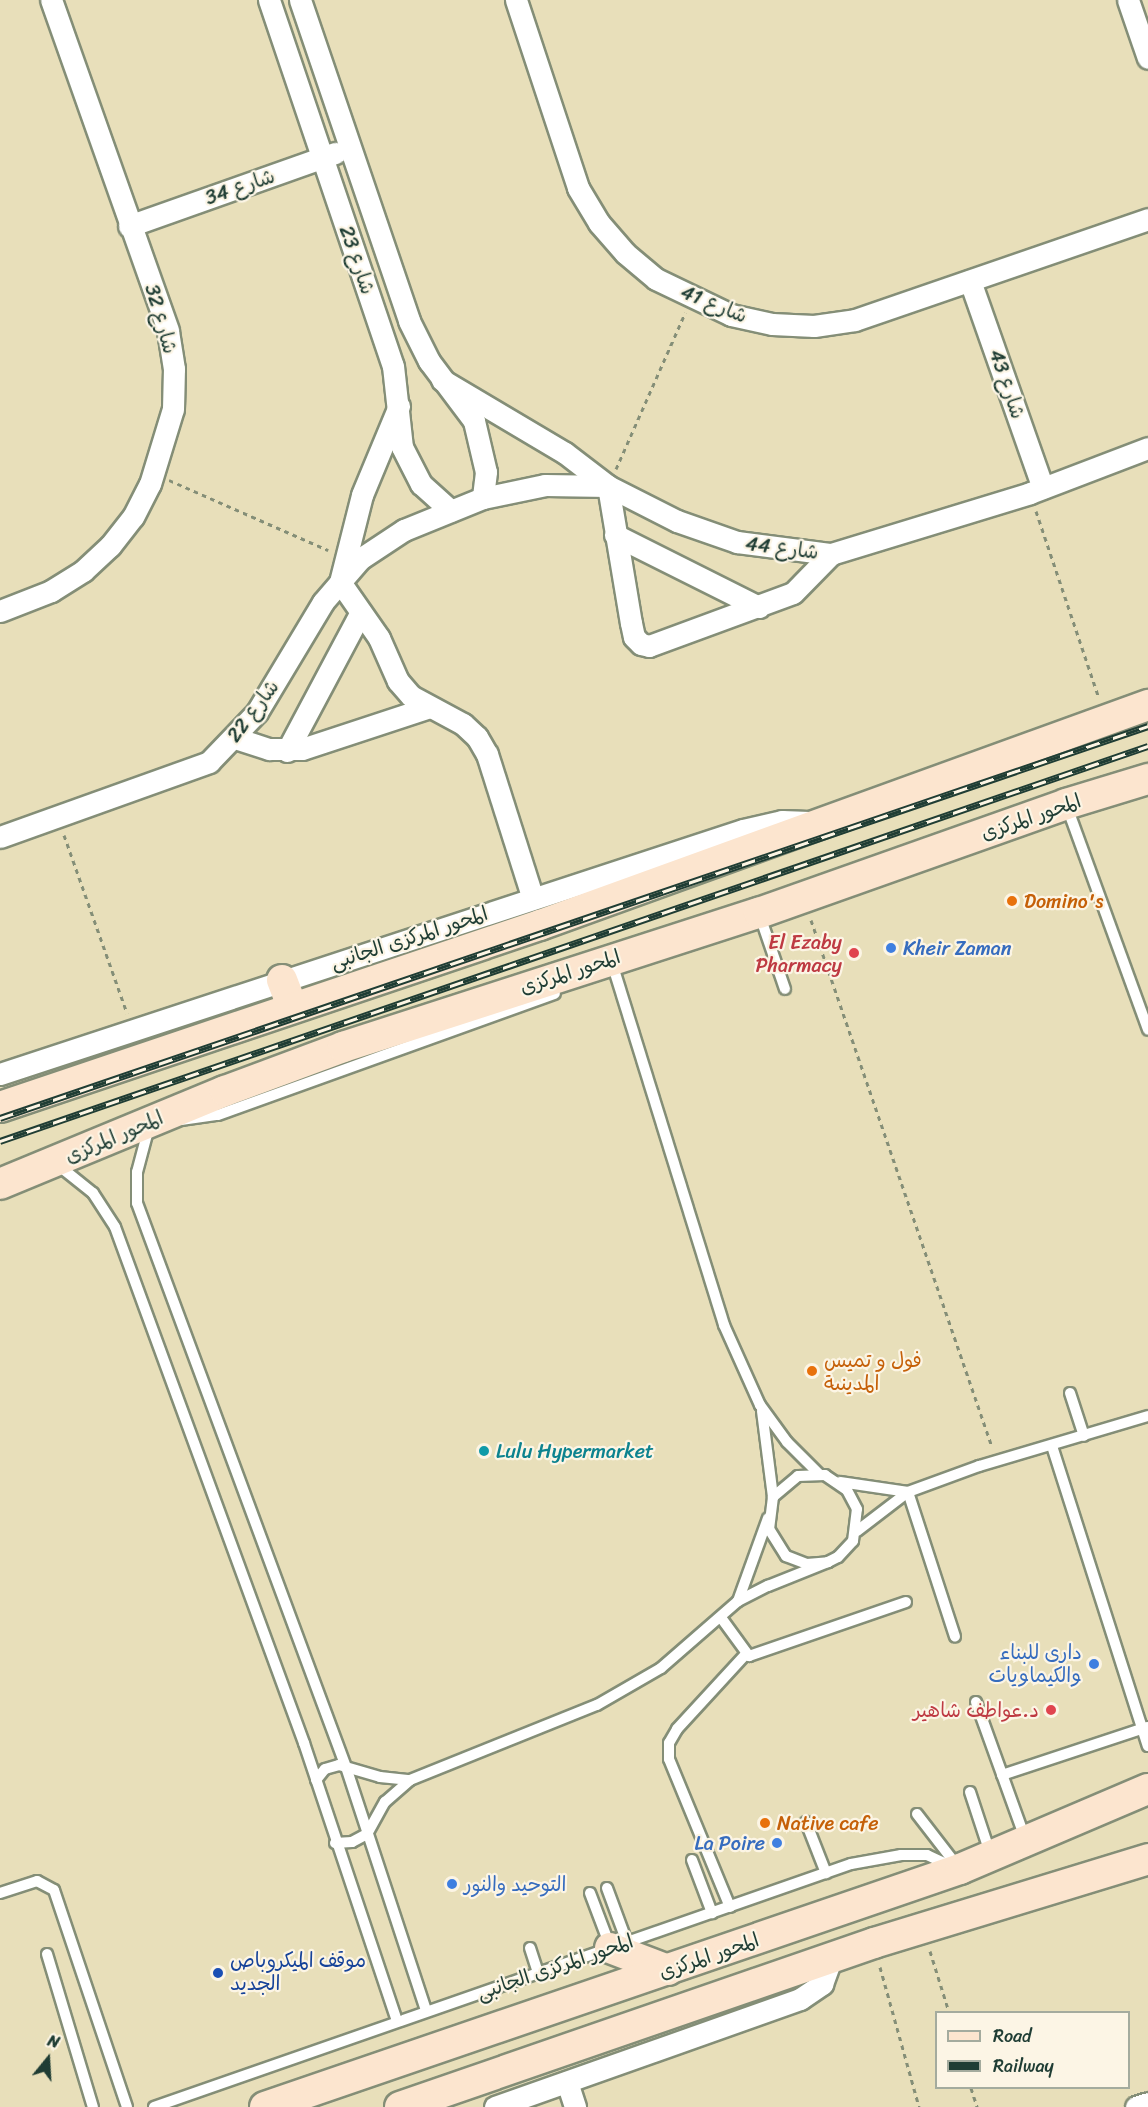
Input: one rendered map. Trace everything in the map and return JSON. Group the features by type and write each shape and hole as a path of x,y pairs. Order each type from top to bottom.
{"main road":[{"path":"0,1107 287,993 540,925 1148,705"},
{"name":"المحور المركزى","path":"0,1184 55,1163 155,1119 354,1044 610,969 759,913 1066,804 1148,779"},
{"name":"المحور المركزى","path":"265,2107 960,1869 1148,1789"},
{"name":"المحور المركزى","path":"400,2107 874,1943 1148,1859"},
{"path":"619,1945 668,1970"}],"street":[{"name":"شارع 32","path":"0,610 51,591 90,565 133,517 154,473 173,409 174,369 168,330 129,226 51,0"},
{"name":"شارع 23","path":"269,0 393,366 399,406 398,426 410,466 421,483 451,511"},
{"name":"شارع 23","path":"300,0 410,321 442,380 474,421 483,446 483,498"},
{"name":"شارع 41","path":"516,0 578,188 599,223 625,253 656,279 731,315 772,324 814,326 855,320 1148,219"},
{"path":"1128,0 1148,58"},
{"path":"280,31 307,22"},
{"name":"شارع 34","path":"129,226 350,148"},
{"name":"شارع 43","path":"970,280 1037,490"},
{"path":"442,380 565,453 608,486 634,637 641,644 649,646 793,593 831,554"},
{"path":"399,406 373,465 340,582 379,638 399,681 427,708 463,724 488,754 532,896"},
{"name":"شارع 44","path":"451,511 483,498 545,485 608,486 677,521 737,543 831,554 1037,490 1148,448"},
{"name":"شارع 22","path":"0,837 58,819 209,762 235,738 257,712 300,638 340,582 381,544 451,511"},
{"path":"615,535 759,607"},
{"path":"287,751 361,612"},
{"path":"235,738 252,745 287,751 427,708"},
{"name":"المحور المركزى الجانبى","path":"0,1074 133,1030 287,993 532,896 762,825 821,823"},
{"path":"495,2107 800,2000 822,1984 832,1957"},
{"path":"567,2082 575,2107"},
{"path":"1136,2107 1148,2103"}],"lane":[{"path":"1066,804 1148,1030"},
{"path":"759,913 785,989"},
{"path":"610,969 724,1325 760,1405 787,1442 819,1474 840,1482 908,1492"},
{"path":"426,2011 346,1767 137,1203 137,1172 155,1119 193,1120 219,1115 571,988"},
{"path":"55,1163 93,1193 115,1227 316,1780 335,1843 397,2021"},
{"path":"1070,1393 1084,1436"},
{"path":"335,1843 352,1842 367,1834 386,1802 410,1780 597,1705 661,1668 722,1619 738,1600 768,1518 773,1497 760,1405"},
{"path":"738,1600 828,1562 846,1550 857,1531 908,1492 996,1461 1148,1416"},
{"path":"1052,1446 1145,1728 1148,1746"},
{"path":"773,1497 798,1476 819,1474"},
{"path":"840,1482 857,1509 857,1531"},
{"path":"908,1492 955,1637"},
{"path":"768,1518 772,1539 786,1556 807,1564 828,1562"},
{"path":"745,1655 754,1656 906,1602"},
{"path":"722,1619 745,1655"},
{"path":"730,1907 669,1760 669,1743 676,1729 745,1655"},
{"path":"976,1702 1026,1841"},
{"path":"1002,1775 1145,1728"},
{"path":"316,1780 331,1766 346,1767 380,1777 410,1780"},
{"path":"970,1792 991,1856"},
{"path":"916,1814 960,1869"},
{"path":"806,1822 826,1873"},
{"name":"المحور المركزى الجانبى","path":"154,2107 538,1972 876,1858 927,1855 960,1869"},
{"path":"692,1860 712,1913"},
{"path":"0,1893 37,1881 54,1890 127,2107"},
{"path":"607,1888 619,1945"},
{"path":"590,1893 619,1945"},
{"path":"530,1948 538,1972"},
{"path":"47,1954 93,2107"}],"path":[{"path":"608,486 692,298"},
{"path":"154,473 345,558"},
{"path":"1037,490 1106,719"},
{"path":"58,819 133,1030"},
{"path":"803,898 996,1461"},
{"path":"923,1928 948,2011"},
{"path":"874,1943 919,2107"},
{"path":"971,2089 977,2107"}],"railway":[{"path":"0,1118 1148,726"},
{"path":"0,1141 1148,746"}],"place":[{"name":"Domino's","path":"1012,901"},
{"name":"Kheir Zaman","path":"891,948"},
{"name":"El Ezaby Pharmacy","path":"854,953"},
{"name":"فول و تميس المدينىة","path":"812,1371"},
{"name":"Lulu Hypermarket","path":"484,1451"},
{"name":"دارى للبناء والكيماويات","path":"1094,1664"},
{"name":"د.عواطف شاهير","path":"1051,1710"},
{"name":"Native cafe","path":"765,1823"},
{"name":"La Poire","path":"777,1843"},
{"name":"التوحيد والنور","path":"452,1884"},
{"name":"موقف الميكروباص الجديد","path":"218,1973"}]}
